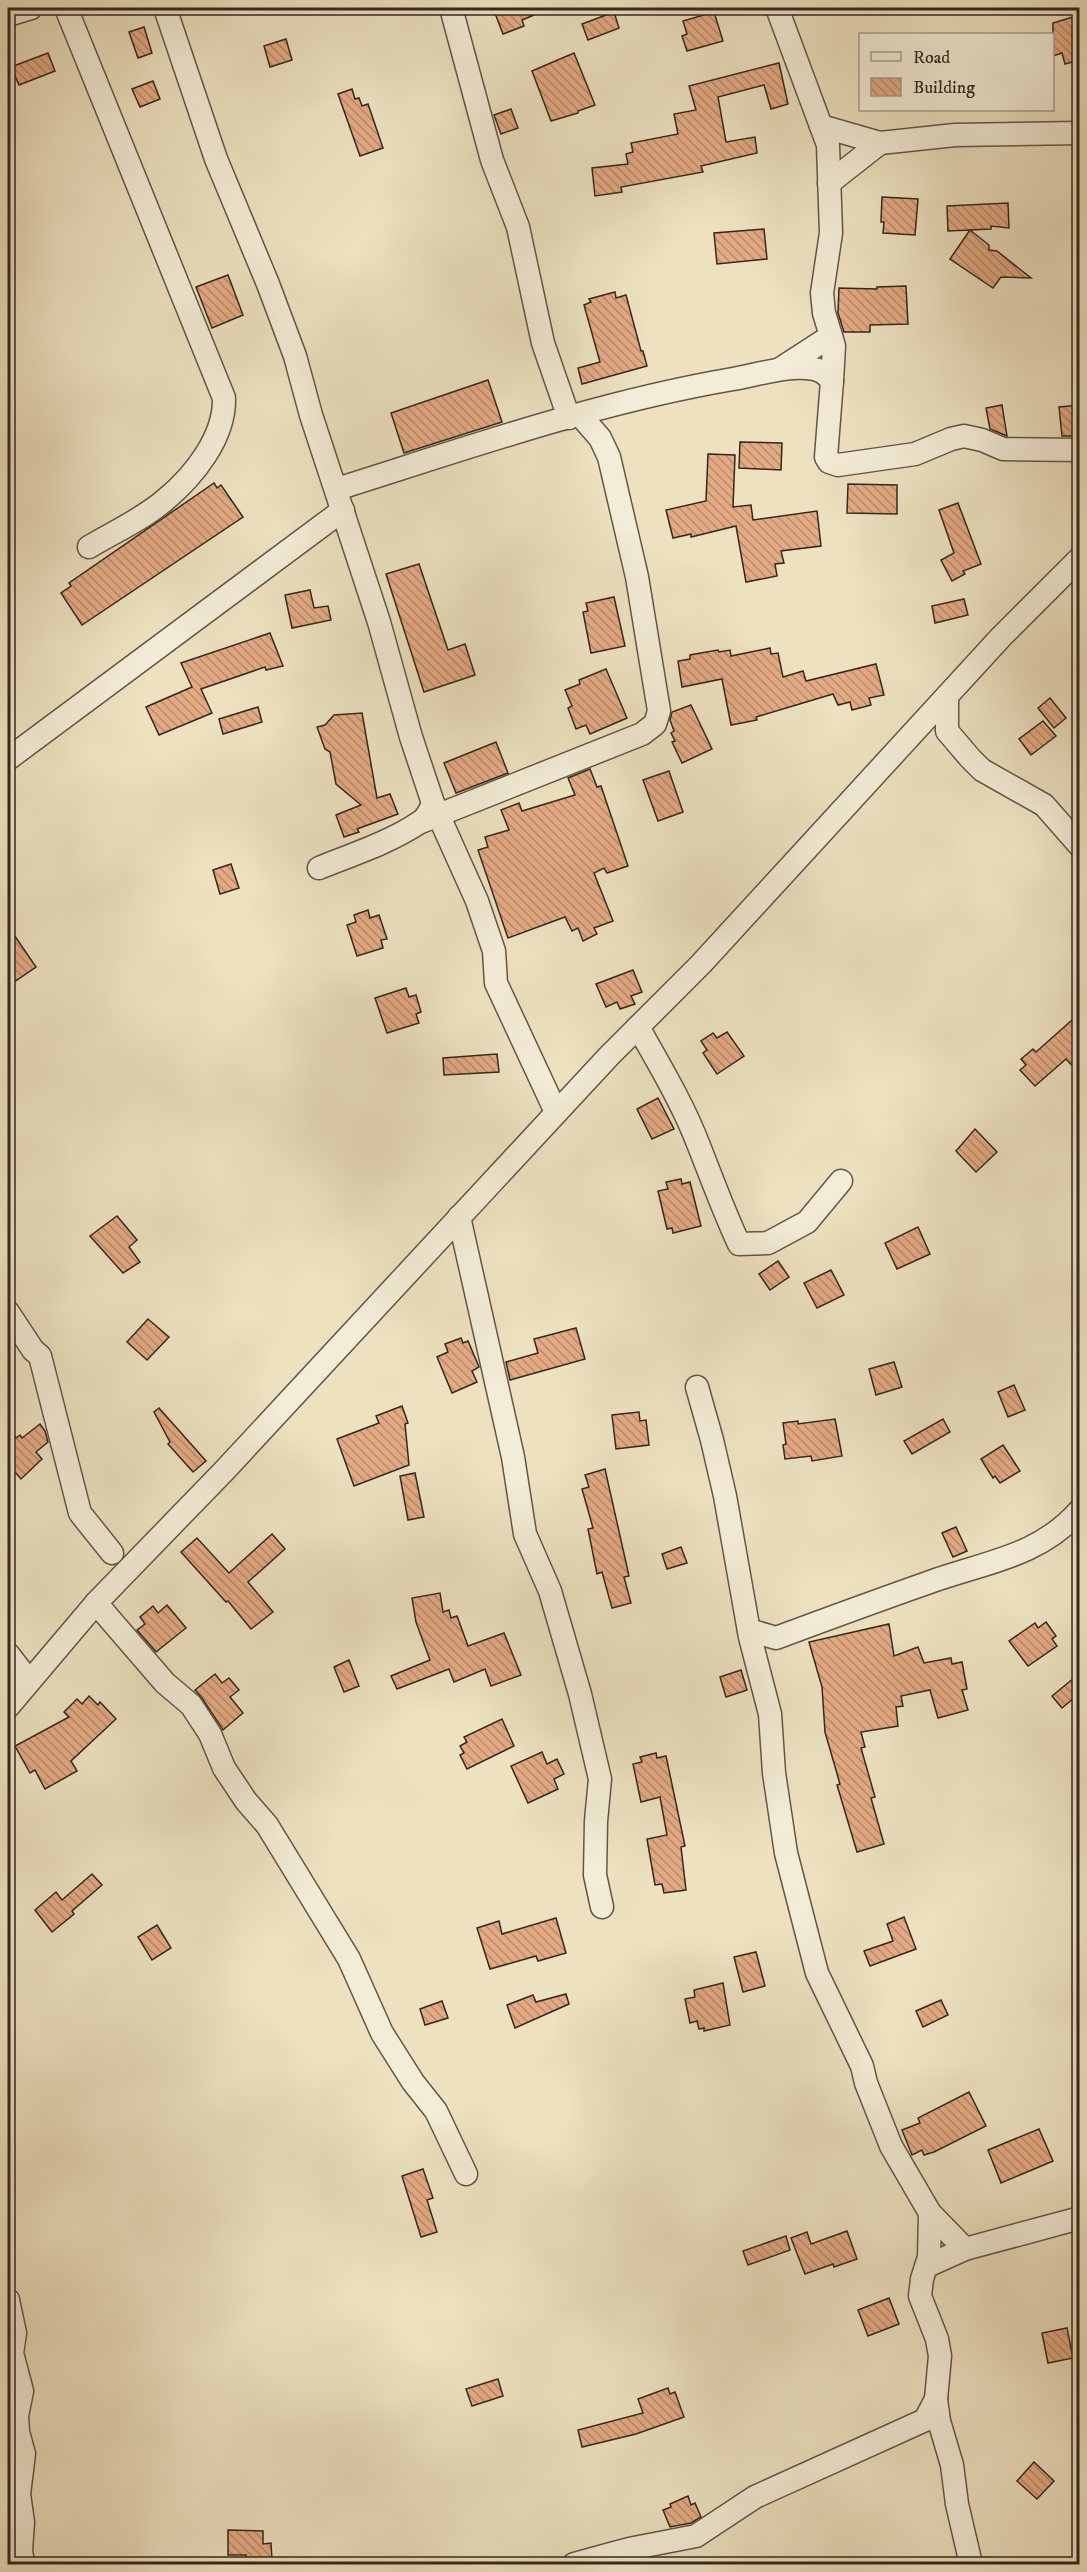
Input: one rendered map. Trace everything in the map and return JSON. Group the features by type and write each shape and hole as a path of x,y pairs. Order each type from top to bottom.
{"street":[{"path":"8,15 30,8"},
{"path":"66,8 224,398 224,413 216,437 180,485 164,501 89,547"},
{"path":"165,8 216,159 295,356 311,415 379,622 430,814 477,901 494,951 496,983 556,1112"},
{"path":"319,868 430,814 642,734 655,724 659,711 637,577 609,457 600,438 574,416 543,343 518,227 492,160 451,8"},
{"path":"777,8 828,145 831,233 822,293 824,313 834,345 826,457 829,462 837,465 915,454 964,436 982,440 1003,449 1080,450"},
{"path":"821,126 880,143 955,135 1080,133"},
{"path":"829,183 880,143"},
{"path":"776,372 831,336"},
{"path":"8,759 340,500 574,416 670,390 793,369 815,369 827,374 832,381"},
{"path":"8,1707 96,1604 224,1471 556,1112 701,964 1001,637 1080,558"},
{"path":"947,696 947,731 982,770 1044,805 1080,846"},
{"path":"916,729 947,731"},
{"path":"638,1027 667,1078 699,1144 722,1207 739,1244 768,1243 807,1222 841,1181"},
{"path":"543,1083 560,1092 577,1090"},
{"path":"459,1217 513,1457 525,1534 550,1591 600,1779 596,1821 595,1875 602,1907"},
{"path":"8,1312 33,1350 40,1356 81,1513 112,1553"},
{"path":"697,1387 725,1496 749,1630 770,1714 774,1773 786,1853 817,1973 862,2066 866,2083 891,2146 930,2213 965,2249"},
{"path":"756,1656 776,1638 934,1580 995,1563 1033,1547 1067,1524 1080,1509"},
{"path":"96,1604 165,1683 191,1705 210,1734 224,1768 246,1801 267,1825 349,1959 382,2033 413,2082 436,2111 466,2174"},
{"path":"749,1630 776,1638"},
{"path":"8,1654 29,1681"},
{"path":"930,2213 927,2266 921,2278 920,2296 937,2340 940,2356 933,2424 952,2465 957,2504 971,2565"},
{"path":"927,2266 965,2249 1080,2218"},
{"path":"8,2300 15,2333 12,2353 22,2391 17,2416 18,2432 24,2454 19,2494 23,2522 21,2550 23,2565"},
{"path":"574,2565 629,2549 696,2536 749,2501 933,2424"}],"building":[{"path":"493,8 551,8 522,20 524,26 503,34"},
{"path":"614,12 619,28 588,40 582,24"},
{"path":"714,12 723,41 687,51 682,36 687,34 683,21"},
{"path":"1076,16 1080,29 1080,60 1065,64 1062,53 1054,56 1053,23"},
{"path":"144,27 152,53 138,58 129,32"},
{"path":"286,39 292,60 270,67 264,46"},
{"path":"48,53 55,71 19,85 11,67"},
{"path":"574,53 595,105 551,121 532,71"},
{"path":"779,63 788,104 771,109 764,85 718,97 726,142 755,137 757,153 701,166 703,172 621,187 622,192 595,196 592,168 628,164 626,154 633,152 631,143 678,134 674,114 696,110 689,86"},
{"path":"153,81 160,99 140,107 132,89"},
{"path":"352,89 355,99 359,98 362,106 368,104 383,148 360,156 338,94"},
{"path":"511,109 518,128 501,134 494,115"},
{"path":"882,197 918,199 915,235 883,233"},
{"path":"1008,203 1009,228 991,226 991,229 948,231 947,206"},
{"path":"764,229 767,259 717,264 714,233"},
{"path":"970,230 989,245 989,250 997,251 1031,278 1001,277 993,288 950,259"},
{"path":"228,275 243,315 212,328 196,287"},
{"path":"906,286 908,324 870,325 870,332 844,332 838,313 839,288 877,289 877,287"},
{"path":"615,292 616,298 626,295 647,366 582,384 578,368 600,362 584,305 591,302 589,299"},
{"path":"488,380 502,422 404,453 391,413"},
{"path":"1002,405 1007,436 990,429 986,408"},
{"path":"1080,405 1080,436 1062,436 1059,407"},
{"path":"740,442 782,443 781,470 739,468"},
{"path":"708,454 735,455 733,507 751,505 753,520 817,511 821,546 781,551 784,563 775,564 777,576 746,582 736,526 691,537 691,534 673,538 666,510 706,501"},
{"path":"214,483 217,488 221,485 243,517 82,625 61,593 71,586 69,583"},
{"path":"848,484 897,485 897,514 847,513"},
{"path":"958,503 981,564 963,571 965,574 952,581 941,560 954,553 939,510"},
{"path":"419,564 448,650 465,644 475,675 424,692 386,574"},
{"path":"310,590 314,608 328,606 331,620 292,628 285,595"},
{"path":"614,597 625,646 591,653 583,612 588,611 586,603"},
{"path":"964,599 968,615 935,623 932,606"},
{"path":"270,633 283,666 266,670 265,667 201,689 212,713 159,735 146,707 192,687 181,663"},
{"path":"770,648 771,654 778,653 783,677 803,671 806,681 876,664 884,695 869,698 871,705 852,710 850,702 838,705 833,694 756,717 757,720 731,725 722,679 682,687 678,661 690,659 690,655 730,650 731,656"},
{"path":"606,669 627,718 590,734 586,725 576,729 568,708 572,706 565,690 580,684 579,680"},
{"path":"1050,698 1066,718 1054,728 1038,708"},
{"path":"691,705 712,749 682,763 672,742 675,741 671,733 674,731 670,720 672,712"},
{"path":"258,707 262,722 223,734 219,719"},
{"path":"362,713 377,798 390,794 398,814 357,829 359,832 344,837 336,815 361,805 336,784 330,752 325,749 317,727 325,725 334,715"},
{"path":"1043,721 1056,736 1031,755 1019,739"},
{"path":"496,742 508,773 456,793 444,763"},
{"path":"590,769 597,787 601,786 628,866 607,873 604,868 594,873 613,921 594,928 597,934 583,941 578,928 572,931 565,917 508,938 478,850 488,847 485,837 509,830 501,810 519,803 522,811 575,795 568,778"},
{"path":"669,771 683,812 658,821 643,780"},
{"path":"231,864 239,888 220,894 213,870"},
{"path":"368,910 370,918 379,915 387,939 381,940 383,948 357,956 347,925 356,922 354,915"},
{"path":"8,926 36,967 8,986"},
{"path":"633,970 642,992 631,996 635,1004 620,1009 617,1002 606,1007 596,984"},
{"path":"406,988 409,997 416,995 421,1012 416,1014 419,1023 387,1033 375,998"},
{"path":"1072,1020 1080,1029 1080,1074 1066,1059 1035,1086 1020,1070 1026,1065 1021,1059 1033,1049 1036,1052"},
{"path":"727,1032 744,1056 717,1074 703,1053 707,1050 701,1041 713,1033 717,1038"},
{"path":"497,1054 499,1072 444,1075 443,1058"},
{"path":"658,1098 674,1129 652,1139 637,1109"},
{"path":"975,1129 997,1152 976,1172 956,1151"},
{"path":"681,1179 682,1184 690,1182 701,1226 673,1233 672,1228 667,1229 658,1191 668,1189 666,1182"},
{"path":"117,1216 137,1240 129,1247 140,1262 123,1273 90,1236"},
{"path":"918,1227 930,1254 897,1269 885,1243"},
{"path":"778,1261 789,1277 770,1290 759,1274"},
{"path":"831,1270 844,1295 817,1308 804,1283"},
{"path":"148,1319 169,1337 147,1360 127,1342"},
{"path":"576,1328 585,1359 510,1380 506,1362 538,1353 534,1339"},
{"path":"461,1338 463,1343 468,1341 479,1367 472,1371 477,1382 452,1393 437,1357 448,1352 445,1344"},
{"path":"894,1362 902,1387 876,1395 869,1369"},
{"path":"1014,1385 1025,1410 1008,1417 998,1392"},
{"path":"402,1406 408,1423 405,1424 409,1465 354,1486 337,1439 379,1423 376,1416"},
{"path":"159,1408 206,1461 193,1472 168,1444 170,1442 154,1412"},
{"path":"639,1412 640,1421 646,1420 649,1445 616,1449 612,1415"},
{"path":"835,1419 842,1456 812,1461 811,1456 785,1459 783,1445 786,1444 783,1423 798,1421 798,1424"},
{"path":"943,1419 950,1432 912,1454 904,1441"},
{"path":"40,1424 48,1442 36,1452 42,1459 21,1479 8,1464 8,1427 16,1438 20,1435 22,1438"},
{"path":"1003,1445 1020,1471 1000,1483 995,1476 993,1478 981,1459"},
{"path":"605,1469 629,1576 624,1577 631,1603 612,1608 602,1572 597,1574 588,1529 593,1528 582,1489 589,1487 585,1475"},
{"path":"415,1473 424,1517 408,1520 400,1476"},
{"path":"956,1527 967,1551 953,1557 942,1533"},
{"path":"272,1534 285,1549 248,1582 273,1612 251,1629 228,1601 226,1602 181,1552 197,1538 229,1573"},
{"path":"681,1547 687,1563 667,1569 662,1554"},
{"path":"440,1593 443,1612 449,1610 451,1618 457,1616 468,1646 504,1633 521,1675 491,1686 485,1669 454,1682 449,1669 397,1689 391,1676 430,1660 416,1622 412,1598"},
{"path":"167,1605 186,1628 156,1652 137,1630 145,1624 140,1617 153,1606 158,1613"},
{"path":"1046,1622 1056,1636 1052,1639 1057,1646 1028,1666 1009,1641 1035,1623 1038,1628"},
{"path":"889,1624 894,1656 918,1647 924,1663 951,1658 952,1664 962,1662 967,1689 962,1690 968,1710 938,1718 930,1690 901,1696 903,1706 896,1707 898,1726 861,1732 865,1747 861,1748 875,1797 871,1798 884,1844 857,1852 837,1785 840,1784 825,1732 822,1687 809,1642"},
{"path":"349,1660 359,1686 344,1692 334,1667"},
{"path":"741,1670 747,1690 726,1697 720,1677"},
{"path":"1080,1673 1080,1693 1062,1708 1052,1696"},
{"path":"215,1674 222,1683 229,1678 239,1690 230,1697 243,1713 223,1730 195,1690"},
{"path":"89,1696 98,1705 100,1702 116,1719 71,1761 77,1771 45,1789 35,1770 30,1773 15,1746 69,1717 64,1712 77,1699 82,1704"},
{"path":"502,1719 514,1746 467,1769 460,1755 464,1753 460,1746 467,1742 464,1737"},
{"path":"542,1752 547,1764 557,1759 564,1774 554,1779 558,1789 528,1803 511,1766"},
{"path":"656,1753 657,1758 666,1756 685,1846 681,1847 686,1890 664,1893 662,1884 655,1885 647,1839 667,1835 660,1797 641,1802 633,1764 642,1762 640,1757"},
{"path":"92,1874 102,1885 72,1911 74,1914 52,1932 35,1910 56,1892 62,1900"},
{"path":"904,1917 916,1949 870,1966 864,1951 893,1941 887,1924"},
{"path":"556,1918 566,1953 538,1961 536,1956 490,1969 477,1928 499,1921 502,1934"},
{"path":"157,1925 171,1948 152,1960 138,1937"},
{"path":"756,1952 765,1986 743,1992 734,1957"},
{"path":"723,1983 730,2025 704,2031 704,2028 699,2029 697,2021 690,2023 685,1999 695,1997 694,1990"},
{"path":"566,1994 569,2004 515,2028 507,2005 533,1995 536,2002"},
{"path":"941,2000 948,2015 923,2027 916,2011"},
{"path":"442,2001 448,2018 425,2025 420,2009"},
{"path":"969,2092 986,2126 934,2152 924,2155 922,2150 912,2155 902,2130 920,2123 918,2118"},
{"path":"1039,2129 1053,2161 1001,2183 988,2150"},
{"path":"423,2169 433,2198 427,2200 437,2232 421,2237 402,2176"},
{"path":"847,2231 857,2259 834,2267 833,2264 805,2274 791,2238 807,2232 811,2244"},
{"path":"786,2236 790,2250 748,2265 743,2251"},
{"path":"889,2298 899,2324 868,2336 858,2310"},
{"path":"1067,2328 1073,2358 1048,2363 1042,2333"},
{"path":"498,2379 503,2396 472,2406 466,2389"},
{"path":"668,2388 670,2394 675,2392 684,2417 636,2434 582,2447 578,2430 643,2413 638,2399"},
{"path":"1034,2462 1054,2481 1037,2499 1017,2481"},
{"path":"688,2496 691,2505 695,2503 701,2517 691,2523 670,2527 663,2510 671,2507 670,2504"},
{"path":"228,2530 263,2531 263,2544 271,2543 272,2560 246,2559 246,2555 228,2555"}]}
